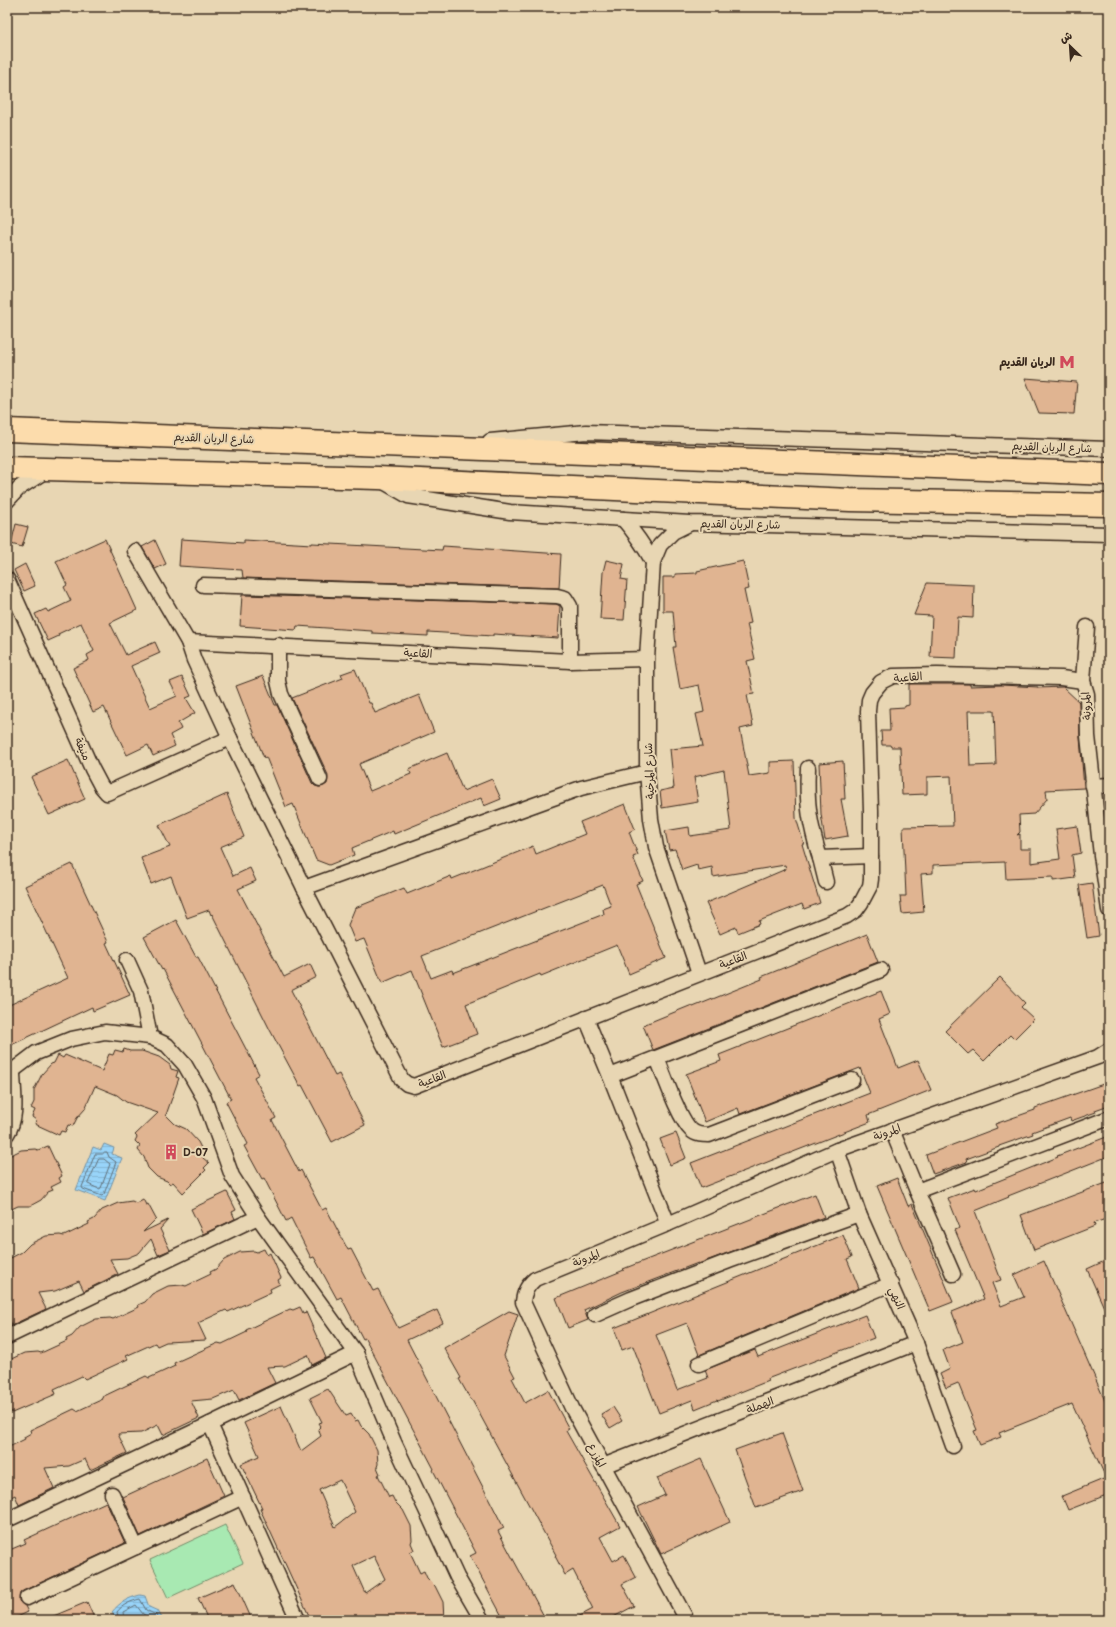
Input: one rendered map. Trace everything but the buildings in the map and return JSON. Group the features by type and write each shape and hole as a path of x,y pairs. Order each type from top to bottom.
{"highway":[{"name":"شارع الريان القديم","path":"7,430 1109,474"},
{"name":"شارع الريان القديم","path":"7,468 378,478 850,500 1109,505"}],"street":[{"name":"شارع الريان القديم","path":"420,447 586,432 1109,449"},
{"path":"7,501 18,488 48,470"},
{"name":"شارع الريان القديم","path":"378,478 408,496 510,512 690,523 1109,534"},
{"path":"623,519 645,546 653,562"},
{"name":"شارع المرخية","path":"690,523 673,532 660,545 653,562 647,659 647,772 651,819 656,847 699,973"},
{"name":"القاعية","path":"135,551 188,642 194,660 230,738 304,888 402,1080 407,1084 414,1086 847,916 856,910 870,886 871,811 868,711 869,700 872,693 881,682 893,676 937,675 1061,678 1083,681"},
{"name":"منيفة","path":"7,579 92,769 101,786 107,793 230,738"},
{"path":"203,585 557,596 565,598 570,606 570,661"},
{"name":"المرونة","path":"1087,626 1083,681 1087,694 1088,736 1093,786 1105,854 1109,910"},
{"name":"القاعية","path":"188,642 278,645 570,661 647,659"},
{"path":"278,645 278,681 281,694 320,779"},
{"path":"808,768 807,792 810,821 826,882"},
{"path":"304,888 581,788 647,772"},
{"path":"1093,786 1109,785"},
{"path":"820,858 870,856"},
{"path":"127,960 141,991 150,1037"},
{"path":"610,1076 881,970"},
{"path":"586,1018 668,1224"},
{"path":"7,1134 12,1126 14,1117 10,1073 36,1053 71,1039 105,1032 150,1037 167,1045 185,1065 204,1098 232,1176 258,1217 356,1353 394,1442 457,1577 482,1620"},
{"name":"المرونة","path":"529,1285 535,1279 668,1224 837,1150 1098,1057 1109,1050"},
{"path":"657,1058 683,1119 691,1131 702,1135 709,1135 852,1080"},
{"path":"917,1191 1109,1118"},
{"path":"892,1130 953,1274"},
{"name":"النهي","path":"837,1150 859,1214 916,1343 953,1446"},
{"path":"595,1315 631,1299 729,1261 859,1214"},
{"path":"7,1337 258,1217"},
{"path":"699,1364 891,1284"},
{"name":"المزرع","path":"529,1285 524,1292 523,1302 528,1315 572,1408 687,1620"},
{"name":"الهملة","path":"603,1466 916,1343"},
{"path":"7,1520 356,1353"},
{"path":"210,1424 298,1620"},
{"path":"112,1494 136,1547"},
{"path":"27,1598 243,1496"}],"green space":[{"path":"225,1525 243,1563 168,1598 150,1560"}],"water":[{"path":"104,1144 114,1148 112,1154 122,1158 105,1201 76,1190 93,1147 101,1150"},
{"path":"140,1595 145,1596 149,1607 158,1611 163,1620 114,1620 115,1619 112,1612 121,1603"}],"place":[{"name":"الريان القديم","path":"1067,362"},
{"name":"D-07","path":"171,1152"}]}
